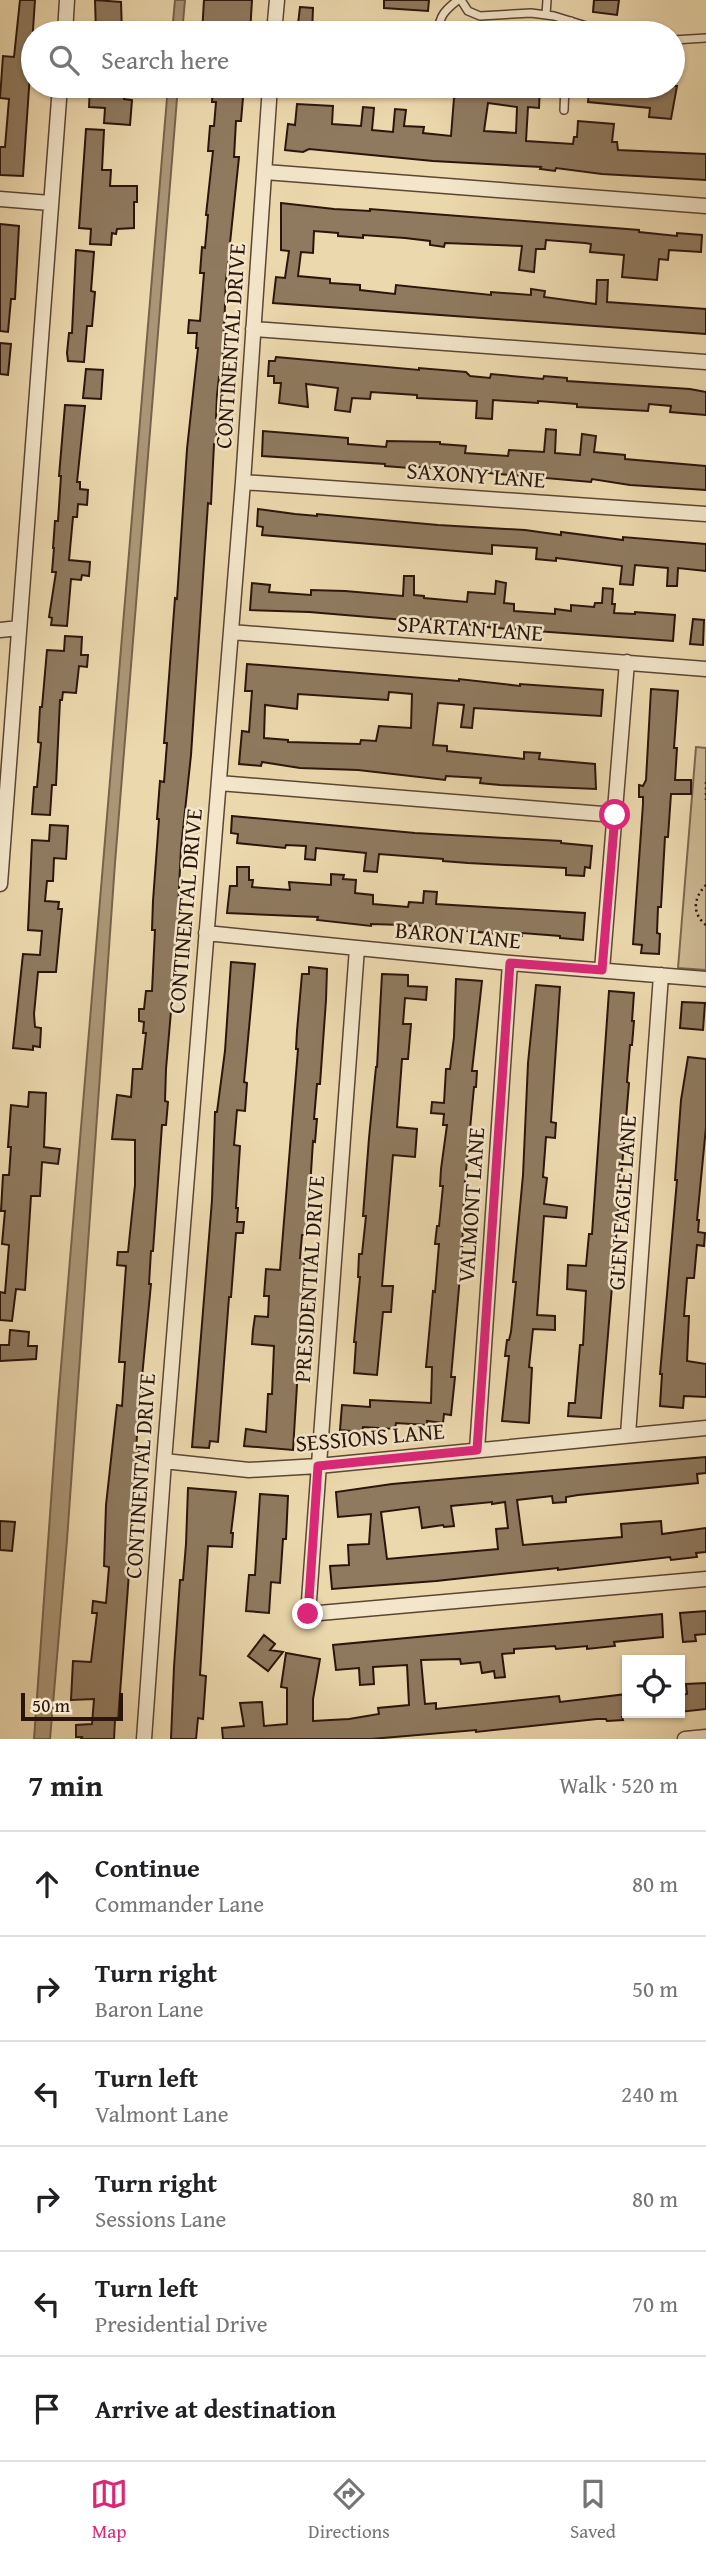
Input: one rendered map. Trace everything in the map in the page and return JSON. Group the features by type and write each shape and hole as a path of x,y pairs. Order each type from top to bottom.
{"street":[{"path":"66,21 67,0"},
{"path":"275,21 277,0"},
{"path":"0,884 3,803 59,98"},
{"name":"CONTINENTAL DRIVE","path":"144,1739 243,482 269,98"},
{"path":"265,172 706,206"},
{"path":"0,200 50,204"},
{"path":"253,329 706,362"},
{"name":"SAXONY LANE","path":"243,482 706,514"},
{"path":"0,630 19,628"},
{"name":"SPARTAN LANE","path":"231,632 706,669"},
{"path":"602,970 627,662"},
{"path":"219,783 615,815"},
{"name":"BARON LANE","path":"206,933 706,979"},
{"name":"PRESIDENTIAL DRIVE","path":"357,948 308,1614 706,1579"},
{"name":"VALMONT LANE","path":"477,1450 510,963"},
{"name":"GLEN EAGLE LANE","path":"628,1435 661,975"},
{"name":"SESSIONS LANE","path":"164,1461 248,1470 318,1466 706,1428"},
{"path":"685,1739 706,1737"}],"lane":[{"path":"439,21 444,10 459,0 468,11 480,16 531,13 570,21"},
{"path":"546,15 547,0"},
{"path":"685,39 706,38"},
{"path":"564,98 564,110"}],"path":[{"path":"706,782 706,800"},
{"path":"706,886 696,898 695,907 697,915 706,925"}],"shaded area":[{"path":"175,0 185,0 183,21 173,21"},
{"path":"167,98 177,98 115,863 67,1540 50,1739 34,1739 58,1403"},
{"path":"696,747 706,748 706,970 678,968"}],"building":[{"path":"20,0 35,0 34,21 21,21 21,98 28,98 23,176 0,175 0,147 5,147 9,99 0,98 3,56 14,57"},
{"path":"95,0 121,2 122,21 96,21"},
{"path":"204,0 252,0 251,21 203,21"},
{"path":"384,0 429,0 428,11 384,8"},
{"path":"594,0 619,0 617,15 593,12"},
{"path":"300,7 313,8 312,21 298,21"},
{"path":"89,98 132,100 130,125 104,123 105,108 89,107"},
{"path":"212,98 243,98 241,121 236,121 234,157 239,157 226,281 222,377 219,377 217,395 216,444 211,504 208,503 191,755 181,848 178,909 179,913 182,913 178,930 166,1069 165,1101 168,1102 166,1125 162,1125 151,1251 151,1284 142,1377 145,1377 143,1395 140,1394 136,1450 139,1450 127,1572 118,1720 115,1720 114,1739 81,1739 82,1737 76,1737 76,1725 92,1724 94,1699 71,1700 73,1661 91,1662 97,1613 92,1613 93,1601 106,1603 109,1567 104,1566 106,1505 117,1405 122,1406 125,1362 119,1362 126,1266 117,1265 118,1252 128,1252 135,1185 135,1140 112,1139 117,1095 131,1097 133,1069 142,1069 146,1033 143,1033 144,1022 139,1021 139,1009 144,1009 146,991 152,991 157,819 160,781 164,782 167,743 164,743 175,598 177,599 187,449 198,348 197,333 188,333 189,320 200,321 204,273 200,273 202,247 205,248 213,151 208,151 216,102 212,102"},
{"path":"454,98 539,98 539,108 528,107 526,141 573,144 574,137 577,137 578,121 614,124 612,142 617,142 618,150 706,154 706,180 602,174 556,168 555,171 540,169 541,167 433,161 309,149 303,152 285,150 288,124 295,125 297,104 333,106 332,124 361,126 363,107 374,108 372,130 393,132 395,109 406,110 404,126 424,127 423,133 451,136","holes":["488,103 517,107 516,133 484,131"]},
{"path":"588,98 675,98 671,119 649,117 650,108 588,102"},
{"path":"86,129 104,130 102,170 111,170 110,186 137,186 134,228 117,229 116,234 112,233 111,245 90,244 91,229 79,228"},
{"path":"281,203 639,230 677,236 677,233 702,235 701,252 669,250 668,260 659,259 657,280 622,277 624,255 590,252 591,244 585,243 546,240 545,249 536,249 534,272 519,270 522,246 445,243 444,247 430,245 430,241 363,235 363,238 338,236 338,233 314,231 313,253 301,252 298,276 330,279 330,283 360,285 360,290 395,294 396,285 491,295 491,292 531,295 531,289 545,291 544,297 596,304 597,280 608,280 607,302 706,309 706,334 273,303 276,277 285,278 289,251 281,250"},
{"path":"0,224 19,226 15,299 11,299 8,332 0,331"},
{"path":"76,250 94,252 92,326 87,326 84,362 68,361 67,353 69,333 72,333"},
{"path":"0,343 11,344 8,375 0,374"},
{"path":"276,357 466,372 470,376 490,378 491,374 543,379 544,376 567,378 567,381 690,389 706,392 706,415 670,412 671,406 649,404 648,411 577,407 577,404 538,401 493,400 492,419 476,418 477,401 371,392 370,399 352,398 350,412 335,410 338,388 306,384 308,407 279,403 281,383 274,383 274,376 268,376 269,361 275,361"},
{"path":"86,369 103,370 101,399 83,398"},
{"path":"65,405 85,406 77,482 80,482 80,489 88,490 87,505 78,504 77,517 73,517 69,560 90,562 89,576 82,575 81,580 71,579 67,626 51,625 52,618 49,617 56,572 52,572 53,548 55,521 58,521"},
{"path":"546,429 556,430 555,453 580,455 582,434 596,436 594,452 625,455 625,459 706,466 706,490 630,485 592,479 591,482 262,456 263,431 348,438 348,444 386,447 387,441 440,442 466,446 465,453 508,456 509,450 544,452"},
{"path":"258,509 561,535 561,532 623,540 623,537 706,544 706,571 678,568 677,586 667,586 668,568 635,565 633,585 620,584 622,566 556,558 556,561 536,559 537,548 492,545 492,554 262,535 263,527 257,526"},
{"path":"404,576 414,576 414,595 467,602 468,592 495,594 496,581 506,583 504,603 514,604 514,611 555,614 555,609 571,611 571,605 594,607 595,603 602,603 603,588 613,589 614,613 675,615 673,641 495,628 428,619 428,622 250,610 252,583 270,585 269,592 311,595 311,590 345,591 403,596"},
{"path":"693,619 704,620 703,645 690,644"},
{"path":"65,636 82,637 81,655 88,655 87,667 79,666 76,693 63,692 60,700 56,785 52,785 50,815 32,814 34,787 37,787 41,743 38,742 40,707 47,650 64,651"},
{"path":"247,664 603,690 601,716 474,708 472,728 461,727 464,705 438,703 433,745 447,746 447,751 524,759 524,752 540,753 539,759 595,764 596,789 500,785 480,783 481,778 446,776 445,780 358,770 300,768 262,762 261,766 239,764 242,731 249,732 252,691 245,691","holes":["389,692 412,694 411,728 379,726 376,741 361,740 360,744 288,742 264,738 265,705 297,709 298,694 388,700"]},
{"path":"651,689 678,691 675,780 691,780 691,794 671,794 668,837 665,837 661,907 658,907 659,954 641,953 642,945 633,944 643,804 643,797 639,797 639,785 643,786 646,780"},
{"path":"232,816 415,833 561,841 592,846 590,868 585,867 584,876 566,875 566,868 468,863 379,854 377,872 364,871 366,853 316,848 315,860 305,859 306,846 286,845 285,848 237,843 238,834 231,833"},
{"path":"50,825 68,826 66,859 54,858 53,881 47,881 45,901 59,902 58,909 62,909 56,972 38,972 34,1014 35,1027 41,1028 40,1047 33,1046 33,1050 13,1048 23,954 40,955 42,931 28,930 32,840 49,841"},
{"path":"237,867 249,867 252,887 290,890 289,882 331,885 331,874 344,875 343,879 356,880 355,893 373,895 373,904 408,907 409,902 423,903 424,891 437,892 436,904 585,913 583,940 403,925 371,926 317,920 318,917 227,913 230,886 237,886"},
{"path":"231,962 255,964 244,1082 247,1083 245,1111 237,1110 234,1145 240,1146 237,1222 244,1222 243,1233 236,1233 218,1442 210,1441 209,1448 192,1447 212,1200 215,1112 225,1051"},
{"path":"309,967 327,969 326,1000 320,1084 317,1084 314,1119 317,1119 307,1235 302,1235 300,1258 304,1258 304,1272 293,1450 244,1446 246,1429 266,1432 268,1394 272,1394 274,1346 252,1344 253,1330 255,1316 268,1317 269,1296 264,1296 266,1269 280,1270 302,974 309,974"},
{"path":"382,974 408,975 408,986 427,987 426,1000 405,998 403,1024 411,1024 408,1059 402,1059 397,1127 417,1129 415,1157 393,1155 382,1286 393,1286 391,1312 383,1312 377,1375 354,1373 354,1342 360,1277 359,1254 362,1254 366,1216 363,1216 377,1067"},
{"path":"456,979 482,981 472,1071 477,1071 464,1192 462,1254 451,1377 455,1377 451,1415 444,1414 443,1423 396,1423 395,1429 363,1427 362,1432 340,1430 342,1405 370,1407 370,1400 431,1403 432,1367 426,1367 433,1291 435,1292 439,1244 435,1244 439,1226 443,1186 440,1186 441,1169 447,1125 443,1125 444,1114 431,1113 432,1102 444,1103 446,1069 450,1069 454,1037"},
{"path":"536,985 560,987 551,1122 556,1123 555,1138 546,1137 543,1177 547,1178 544,1204 567,1207 566,1218 544,1216 537,1315 555,1316 555,1330 533,1329 529,1367 532,1368 529,1423 502,1421 509,1356 505,1356 511,1332 516,1282 513,1282"},
{"path":"609,991 634,993 634,1021 601,1418 568,1416 569,1403 575,1403 580,1345 583,1345 586,1291 567,1289 568,1265 586,1266 589,1234 592,1234"},
{"path":"682,1002 705,1003 703,1030 680,1028"},
{"path":"688,1057 706,1059 706,1127 697,1220 698,1232 705,1233 704,1246 697,1245 694,1278 687,1278 684,1316 689,1316 687,1361 706,1364 706,1397 684,1396 683,1408 660,1406 660,1374 677,1180 681,1100"},
{"path":"29,1092 46,1093 44,1147 60,1149 58,1164 42,1162 40,1196 31,1196 25,1290 16,1289 12,1321 0,1320 0,1292 5,1293 9,1245 2,1244 5,1211 1,1211 3,1175 9,1175 11,1105 28,1107"},
{"path":"10,1330 29,1332 28,1346 37,1346 36,1359 0,1361 0,1345 9,1345"},
{"path":"706,1457 706,1473 697,1474 698,1483 578,1495 566,1497 566,1502 553,1503 552,1496 517,1500 523,1545 622,1537 621,1524 661,1521 662,1534 706,1528 706,1552 696,1553 697,1557 671,1560 670,1557 558,1570 332,1589 330,1566 349,1565 348,1545 369,1544 371,1514 338,1517 336,1492 392,1484","holes":["505,1502 508,1528 496,1529 498,1549 387,1559 381,1512 419,1507 422,1528 444,1527 454,1526 451,1506"]},
{"path":"188,1488 236,1492 232,1547 208,1546 200,1675 206,1676 203,1719 198,1718 196,1739 171,1739 174,1667 180,1580 183,1580 186,1544"},
{"path":"260,1494 288,1496 280,1583 271,1582 269,1613 246,1611 249,1575 255,1575"},
{"path":"0,1521 15,1522 12,1551 0,1550"},
{"path":"706,1611 706,1634 695,1635 696,1641 683,1642 680,1613"},
{"path":"662,1614 663,1637 614,1642 615,1646 587,1649 587,1646 556,1649 555,1646 514,1649 514,1653 502,1654 505,1677 495,1678 494,1671 482,1673 480,1662 461,1664 460,1659 421,1660 425,1704 436,1703 436,1709 559,1696 560,1702 622,1695 623,1720 597,1719 476,1732 371,1739 223,1739 222,1728 244,1726 240,1703 262,1702 264,1726 287,1724 287,1688 281,1687 286,1653 320,1659 313,1699 313,1721 379,1714 378,1708 409,1705 407,1665 373,1667 374,1684 360,1685 359,1668 336,1670 333,1645"},
{"path":"264,1635 275,1644 270,1650 283,1652 268,1671 248,1656"},
{"path":"706,1683 706,1709 685,1711 686,1684"}],"route":[{"path":"308,1614 318,1466 477,1450 510,963 602,970 615,815"}]}
